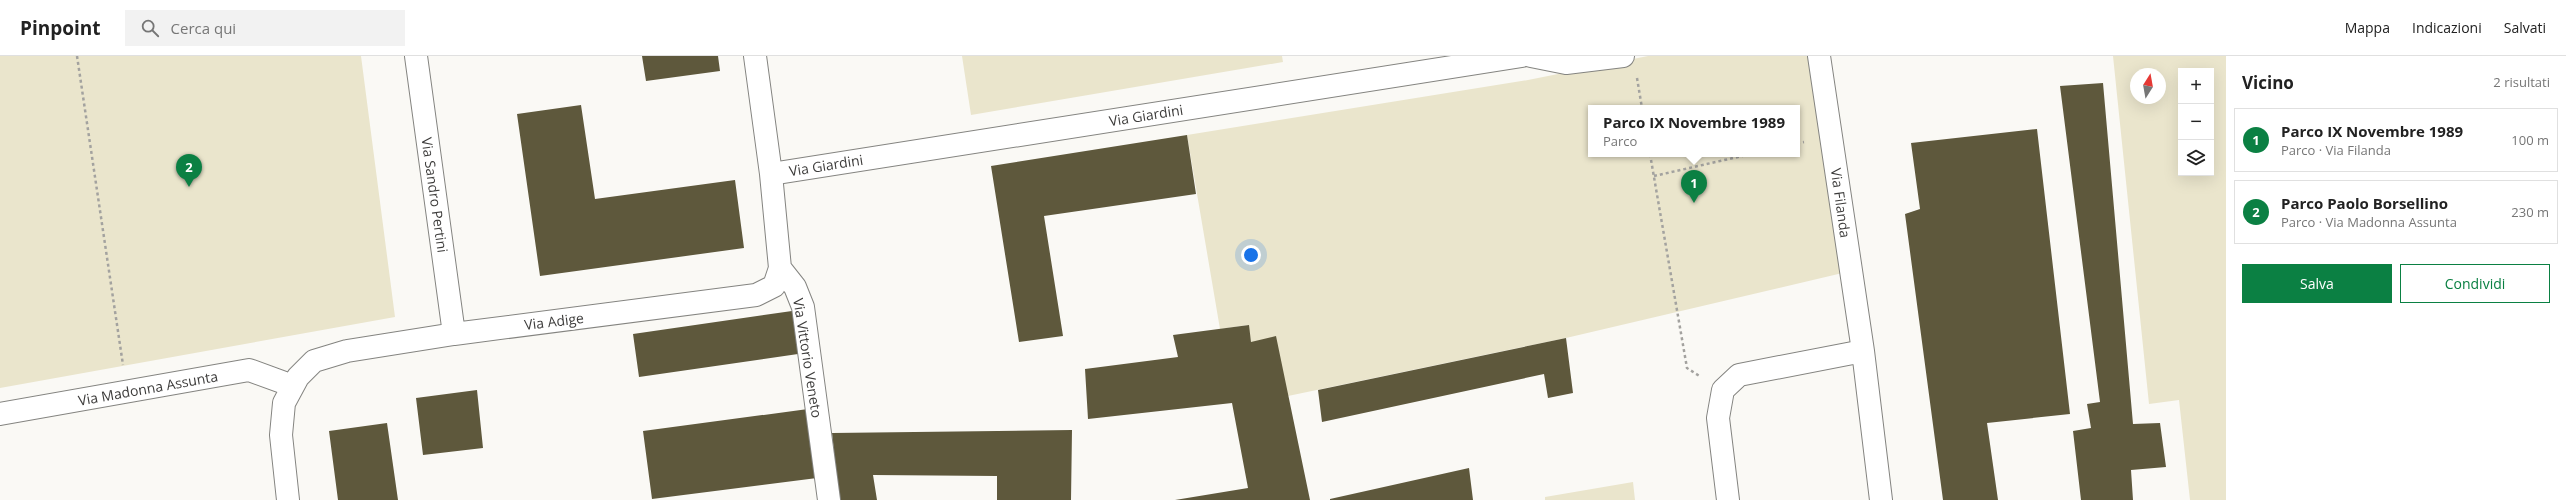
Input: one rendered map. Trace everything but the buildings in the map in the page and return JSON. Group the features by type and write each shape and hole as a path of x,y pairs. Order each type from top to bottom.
{"street":[{"name":"Via Sandro Pertini","path":"416,56 454,334"},
{"path":"755,56 771,174 780,268"},
{"name":"Via Giardini","path":"771,174 1522,56"},
{"path":"1531,56 1566,63 1629,63"},
{"name":"Via Filanda","path":"1819,56 1863,351 1881,500"},
{"name":"Via Adige","path":"293,386 298,377 314,362 346,352 454,334 756,295 774,286 780,268"},
{"name":"Via Vittorio Veneto","path":"780,268 796,287 803,307 829,500"},
{"path":"1728,500 1718,418 1723,390 1739,375 1863,351"},
{"name":"Via Madonna Assunta","path":"0,414 249,370 293,386"},
{"path":"288,500 281,435 284,403 293,386"}],"path":[{"path":"77,56 127,391"},
{"path":"1629,63 1641,105"},
{"path":"1651,157 1686,368 1723,390"},
{"path":"1654,176 1737,157"}],"shaded area":[{"path":"0,56 361,56 395,317 0,388"},
{"path":"962,56 1282,56 1283,62 971,115"},
{"path":"1648,56 1819,56 1851,271 1566,338 1288,396 1251,342 1248,325 1220,329 1187,135 1528,80"},
{"path":"2113,56 2226,56 2226,500 2190,500 2179,400 2149,404"},
{"path":"1633,482 1635,500 1545,500 1545,497"}],"place":[{"name":"Parco Paolo Borsellino","path":"189,187"},
{"name":"Parco IX Novembre 1989","path":"1694,203"}]}
